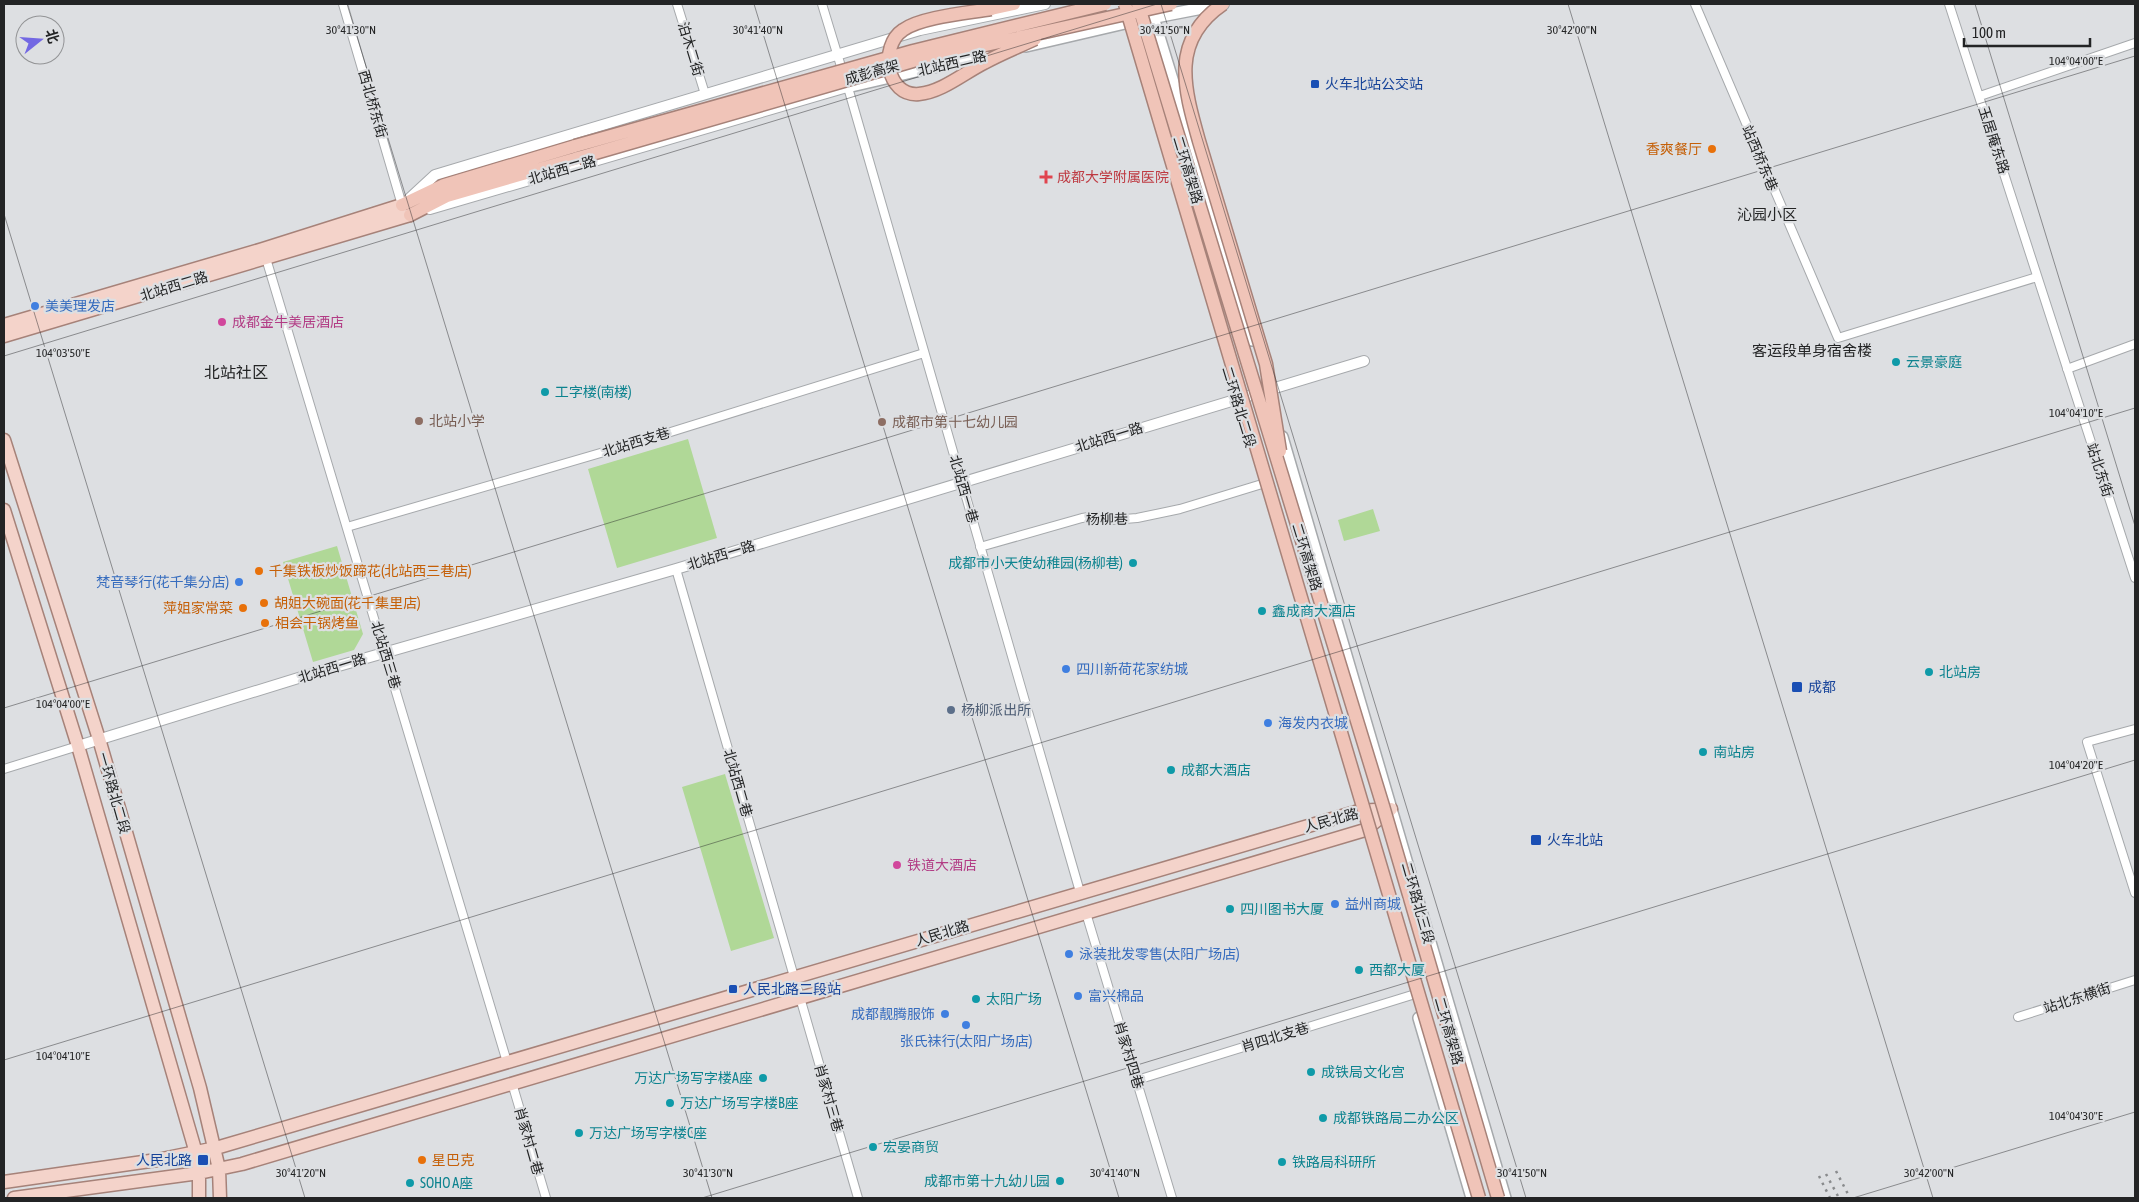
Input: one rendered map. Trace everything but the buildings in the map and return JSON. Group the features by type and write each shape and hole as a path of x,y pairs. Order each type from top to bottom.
{"highway":[{"path":"1014,4 917,23 902,30 891,41 888,57 890,75 903,90 917,94 933,91 986,62 1056,29"},
{"name":"成彭高架","path":"577,152 913,51 1105,4"},
{"name":"二环高架路","path":"1125,4 1479,1198"},
{"name":"二环高架路","path":"1138,4 1384,806 1498,1198"},
{"name":"成彭高架","path":"577,152 914,61 1171,4"},
{"path":"1223,4 1214,10 1196,30 1186,49 1184,77 1189,107 1266,364 1289,500"},
{"path":"406,210 577,152"}],"main road":[{"name":"二环路北二段","path":"1119,4 1359,811"},
{"path":"1149,4 1268,390 1391,809"},
{"name":"北站西二路","path":"847,87 1125,23 1228,4"},
{"name":"北站西二路","path":"4,336 406,210"},
{"name":"北站西二路","path":"4,324 264,254"},
{"name":"一环路北二段","path":"4,440 99,740 198,1079 216,1148 220,1198"},
{"name":"一环路北二段","path":"4,510 78,746 196,1153 199,1173 199,1198"},
{"name":"人民北路","path":"4,1182 196,1153 216,1148 1359,811 1391,809"},
{"name":"人民北路","path":"14,1198 219,1170 1365,830 1391,809"},
{"name":"二环路北三段","path":"1391,809 1505,1198"},
{"path":"1359,811 1472,1198"}],"street":[{"name":"西北桥东街","path":"343,4 406,210"},
{"name":"泊木二街","path":"677,4 705,94"},
{"name":"北站西一巷","path":"822,4 1080,892"},
{"name":"北站西二路","path":"406,210 435,175 920,30 1044,4"},
{"name":"站西桥东巷","path":"1695,4 1838,338 2037,277"},
{"name":"玉居庵东路","path":"1949,4 2037,277"},
{"path":"1980,96 2135,43"},
{"name":"北站西二路","path":"406,210 847,87"},
{"name":"北站西三巷","path":"264,254 385,652 506,1062"},
{"name":"站北东街","path":"2037,277 2135,578"},
{"path":"2067,369 2135,344"},
{"name":"北站西支巷","path":"347,527 645,440 924,353"},
{"name":"北站西一路","path":"78,746 385,652 676,569 961,481 1364,361"},
{"name":"杨柳巷","path":"980,547 1082,518 1096,516 1112,520 1163,512 1262,484"},
{"name":"北站西二巷","path":"676,569 800,997"},
{"path":"2135,729 2088,742 2135,893"},
{"path":"4,769 78,746"},
{"name":"肖家村四巷","path":"1086,912 1172,1198"},
{"name":"站北东横街","path":"2018,1017 2135,980"},
{"name":"肖四北支巷","path":"1137,1080 1412,995"},
{"name":"肖家村三巷","path":"800,997 858,1198"},
{"name":"肖家村二巷","path":"512,1083 546,1198"}],"green space":[{"path":"688,439 717,538 617,568 588,469"},
{"path":"1373,509 1380,531 1344,541 1338,520"},
{"path":"337,546 363,634 354,650 313,662 283,562"},
{"path":"725,774 774,938 731,951 682,787"}],"railway":[{"path":"1836,1171 1850,1198"},
{"path":"1826,1174 1839,1198"},
{"path":"1819,1176 1830,1198"}],"place":[{"name":"火车北站公交站","path":"1315,84"},
{"name":"香爽餐厅","path":"1712,149"},
{"name":"成都大学附属医院","path":"1046,177"},
{"name":"美美理发店","path":"35,306"},
{"name":"成都金牛美居酒店","path":"222,322"},
{"name":"云景豪庭","path":"1896,362"},
{"name":"工字楼(南楼)","path":"545,392"},
{"name":"北站小学","path":"419,421"},
{"name":"成都市第十七幼儿园","path":"882,422"},
{"name":"成都市小天使幼稚园(杨柳巷)","path":"1133,563"},
{"name":"千集铁板炒饭蹄花(北站西三巷店)","path":"259,571"},
{"name":"梵音琴行(花千集分店)","path":"239,582"},
{"name":"胡姐大碗面(花千集里店)","path":"264,603"},
{"name":"萍姐家常菜","path":"243,608"},
{"name":"鑫成商大酒店","path":"1262,611"},
{"name":"相会干锅烤鱼","path":"265,623"},
{"name":"四川新荷花家纺城","path":"1066,669"},
{"name":"北站房","path":"1929,672"},
{"name":"成都","path":"1797,687"},
{"name":"杨柳派出所","path":"951,710"},
{"name":"海发内衣城","path":"1268,723"},
{"name":"南站房","path":"1703,752"},
{"name":"成都大酒店","path":"1171,770"},
{"name":"火车北站","path":"1536,840"},
{"name":"铁道大酒店","path":"897,865"},
{"name":"益州商城","path":"1335,904"},
{"name":"四川图书大厦","path":"1230,909"},
{"name":"泳装批发零售(太阳广场店)","path":"1069,954"},
{"name":"西都大厦","path":"1359,970"},
{"name":"人民北路二段站","path":"733,989"},
{"name":"富兴棉品","path":"1078,996"},
{"name":"太阳广场","path":"976,999"},
{"name":"成都靓腾服饰","path":"945,1014"},
{"name":"张氏袜行(太阳广场店)","path":"966,1025"},
{"name":"成铁局文化宫","path":"1311,1072"},
{"name":"万达广场写字楼A座","path":"763,1078"},
{"name":"万达广场写字楼B座","path":"670,1103"},
{"name":"成都铁路局二办公区","path":"1323,1118"},
{"name":"万达广场写字楼C座","path":"579,1133"},
{"name":"宏晏商贸","path":"873,1147"},
{"name":"人民北路","path":"203,1160"},
{"name":"星巴克","path":"422,1160"},
{"name":"铁路局科研所","path":"1282,1162"},
{"name":"成都市第十九幼儿园","path":"1060,1181"},
{"name":"SOHO A座","path":"410,1183"}],"district":[{"name":"沁园小区","path":"1767,214"},
{"name":"客运段单身宿舍楼","path":"1812,350"},
{"name":"北站社区","path":"236,372"}]}
